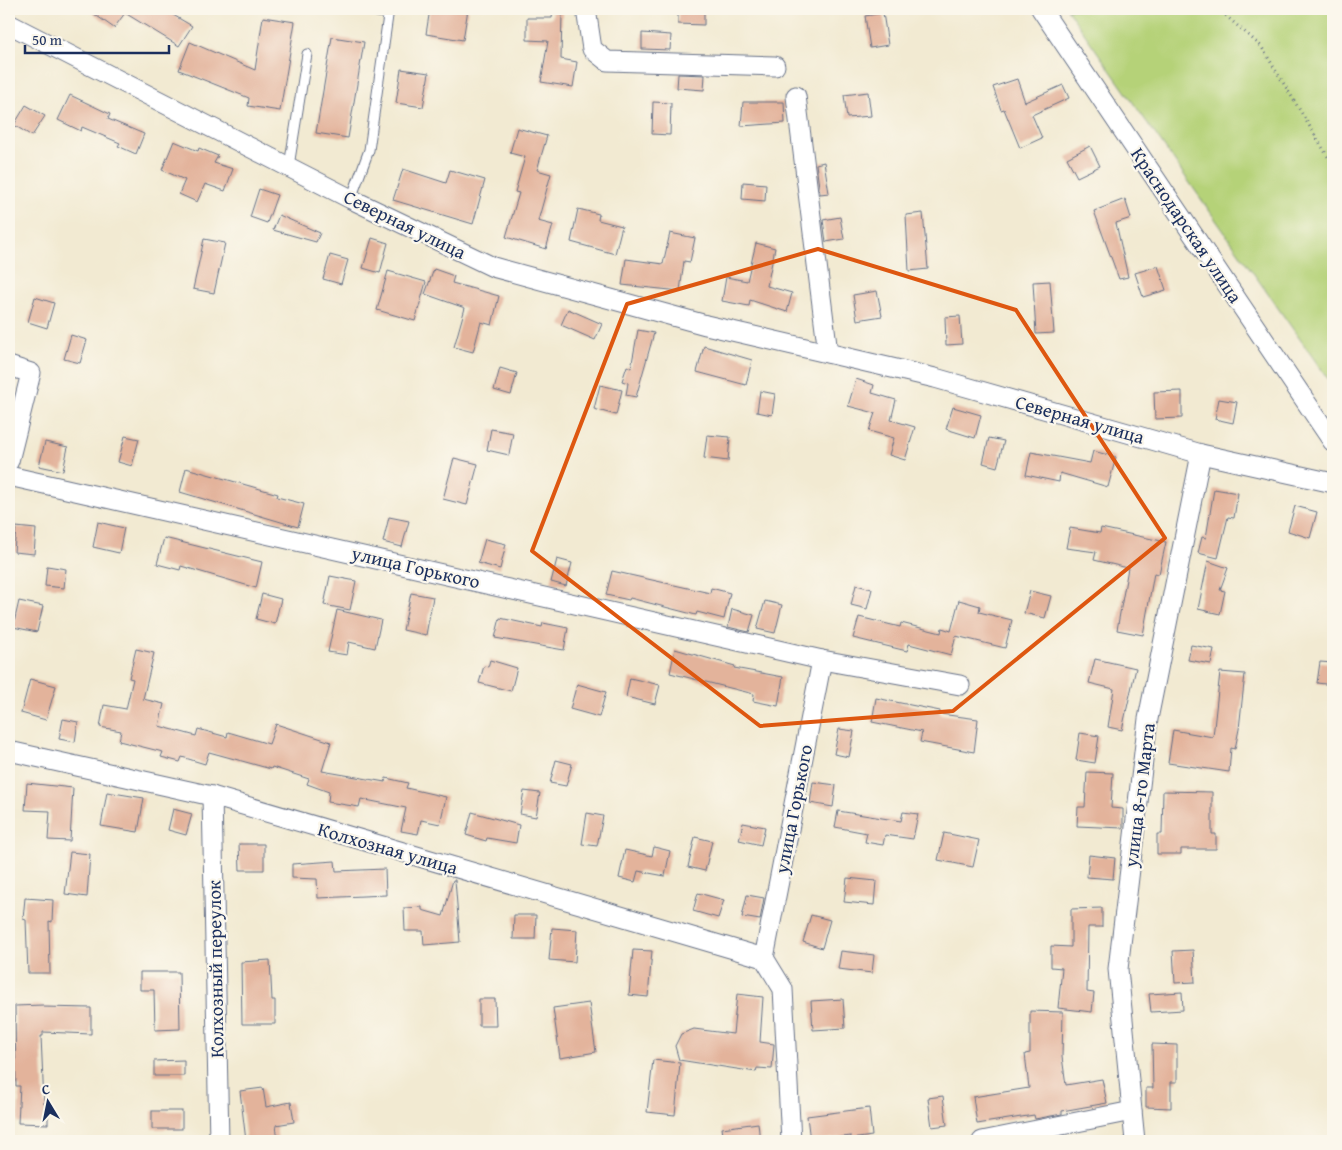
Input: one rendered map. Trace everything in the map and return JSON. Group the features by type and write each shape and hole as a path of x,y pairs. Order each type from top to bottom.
{"street":[{"path":"586,9 592,48 607,61 775,66"},
{"name":"Краснодарская улица","path":"1041,9 1333,442"},
{"name":"Северная улица","path":"9,24 351,199 493,267 706,325 934,378 1202,454 1333,483"},
{"path":"796,96 828,353"},
{"path":"9,366 31,373 9,461"},
{"name":"улица 8-го Марта","path":"1135,1141 1118,969 1148,719 1202,454"},
{"name":"улица Горького","path":"9,476 822,660 960,685"},
{"name":"улица Горького","path":"764,958 822,660"},
{"name":"Колхозная улица","path":"9,751 212,796 764,958"},
{"name":"Колхозный переулок","path":"212,796 220,1141"},
{"path":"764,958 783,989 791,1141"},
{"path":"982,1141 1132,1111"}],"lane":[{"path":"351,199 369,150 388,12 363,9"},
{"path":"289,166 307,54"}],"path":[{"path":"1218,9 1261,46 1333,165"}],"highlighted area":[{"path":"818,249 1016,310 1165,538 953,711 760,726 532,551 627,304"}],"green space":[{"path":"1067,9 1333,9 1333,386"}],"building":[{"path":"87,9 163,9 192,26 179,46 125,13 114,28"},
{"path":"430,9 468,9 463,40 426,34"},
{"path":"678,9 704,9 704,25 678,24"},
{"path":"553,11 562,12 561,59 577,62 573,87 541,82 548,41 527,40 527,18 552,18"},
{"path":"883,13 888,45 870,48 865,16"},
{"path":"263,17 295,22 280,111 248,106 249,98 179,70 190,42 255,70"},
{"path":"642,33 671,35 670,50 642,49"},
{"path":"332,37 364,42 348,138 316,133"},
{"path":"401,69 429,73 423,107 396,103"},
{"path":"678,74 705,75 704,90 677,88"},
{"path":"1017,79 1025,102 1063,85 1069,98 1032,115 1042,138 1020,148 1004,109 1001,110 993,87"},
{"path":"868,92 871,116 847,118 844,95"},
{"path":"70,95 110,114 108,119 144,134 136,154 118,146 120,143 82,127 81,131 58,120"},
{"path":"653,102 671,103 670,135 652,134"},
{"path":"743,102 784,102 785,123 741,126"},
{"path":"26,105 45,116 32,136 14,125"},
{"path":"517,128 547,136 537,170 551,174 538,221 553,225 546,249 506,237 519,193 515,192 525,157 510,153"},
{"path":"174,141 198,151 199,148 218,156 214,163 233,169 225,191 205,184 197,202 179,194 185,180 162,170"},
{"path":"1090,146 1100,166 1077,177 1067,158"},
{"path":"824,162 829,193 820,194 816,164"},
{"path":"403,169 446,183 450,170 485,180 473,224 393,200"},
{"path":"743,182 766,184 765,201 742,199"},
{"path":"259,189 277,195 267,223 250,217"},
{"path":"1125,199 1131,218 1116,223 1128,277 1119,279 1094,211"},
{"path":"578,209 599,214 598,220 622,226 615,254 571,242"},
{"path":"923,213 928,269 909,271 906,215"},
{"path":"279,215 320,233 316,242 273,230"},
{"path":"840,217 844,239 826,242 823,220"},
{"path":"670,233 695,238 690,262 684,261 680,291 622,285 626,259 663,264"},
{"path":"372,238 388,243 380,273 363,268"},
{"path":"204,239 225,243 214,293 193,289"},
{"path":"756,243 775,248 767,286 792,293 787,312 750,300 749,306 722,301 726,277 747,281"},
{"path":"330,255 348,260 341,284 323,279"},
{"path":"1158,266 1166,290 1143,297 1135,273"},
{"path":"434,269 454,276 452,283 499,296 492,325 481,322 473,352 454,347 465,308 425,294"},
{"path":"388,271 426,282 415,321 377,310"},
{"path":"1050,281 1054,333 1036,334 1033,282"},
{"path":"877,291 882,316 857,320 853,295"},
{"path":"35,297 54,303 47,328 28,322"},
{"path":"568,309 602,324 595,340 561,325"},
{"path":"960,316 962,344 946,345 945,317"},
{"path":"638,330 654,333 636,397 626,395 628,383 622,381 627,366 631,368"},
{"path":"71,335 87,340 80,363 64,359"},
{"path":"704,346 752,360 746,385 697,372"},
{"path":"500,368 517,373 511,395 494,390"},
{"path":"856,379 874,385 872,393 896,400 891,420 915,427 905,460 889,455 894,438 869,431 875,413 848,406"},
{"path":"600,385 622,390 616,415 594,409"},
{"path":"760,391 775,394 772,415 757,412"},
{"path":"1182,391 1182,418 1155,419 1154,392"},
{"path":"1219,399 1237,402 1233,423 1215,419"},
{"path":"953,407 981,415 975,438 946,429"},
{"path":"491,429 513,433 509,455 487,450"},
{"path":"707,435 730,437 728,461 704,458"},
{"path":"125,436 139,439 132,466 118,462"},
{"path":"989,438 1004,441 997,467 983,463"},
{"path":"45,442 68,447 63,471 39,466"},
{"path":"1093,451 1116,457 1108,487 1060,473 1059,482 1026,475 1031,452 1090,463"},
{"path":"454,458 478,464 467,505 443,499"},
{"path":"186,468 278,494 277,497 304,504 298,527 180,492"},
{"path":"1214,489 1238,493 1234,518 1228,517 1218,558 1198,553 1202,537 1206,538"},
{"path":"1295,506 1317,512 1310,538 1288,531"},
{"path":"389,517 409,521 402,547 383,542"},
{"path":"98,522 124,528 119,553 93,547"},
{"path":"16,527 36,529 34,554 14,552"},
{"path":"1070,528 1100,533 1101,528 1166,542 1159,574 1154,573 1143,635 1117,630 1128,568 1094,560 1096,552 1066,548"},
{"path":"164,538 262,562 256,588 181,566 180,570 157,564"},
{"path":"485,539 506,544 500,569 478,563"},
{"path":"557,559 572,563 566,586 551,582"},
{"path":"1208,561 1228,568 1220,590 1225,591 1220,614 1198,609"},
{"path":"47,566 66,569 64,588 45,586"},
{"path":"612,571 710,593 711,588 730,593 724,619 697,612 696,615 630,598 629,600 606,595"},
{"path":"330,576 356,581 350,610 324,605"},
{"path":"856,585 872,589 867,609 851,605"},
{"path":"1030,591 1051,596 1045,618 1024,613"},
{"path":"411,593 433,597 426,635 403,630"},
{"path":"262,594 281,599 275,624 256,619"},
{"path":"959,600 980,606 979,612 1012,620 1005,648 956,636 951,655 909,644 907,651 853,638 859,617 900,627 901,623 941,633 942,628 951,631"},
{"path":"19,601 43,606 37,632 13,627"},
{"path":"765,601 782,605 775,633 757,629"},
{"path":"732,609 754,615 749,632 728,627"},
{"path":"337,610 381,620 375,648 349,642 347,655 328,652"},
{"path":"500,618 542,627 543,623 568,628 564,650 495,638"},
{"path":"1191,645 1214,649 1211,664 1188,660"},
{"path":"136,649 154,653 143,699 164,704 159,726 196,736 198,729 227,737 228,732 269,744 276,724 331,742 322,771 385,782 386,778 408,783 406,788 446,797 440,824 421,820 418,834 401,831 406,808 361,799 359,807 328,802 329,792 307,784 309,779 272,767 271,769 209,752 205,764 182,757 180,762 161,757 163,752 119,741 121,731 100,727 104,705 126,709 133,679 129,678"},
{"path":"675,649 735,666 734,668 783,677 778,706 753,701 754,694 670,673"},
{"path":"1095,659 1136,668 1122,730 1108,727 1114,689 1089,683"},
{"path":"490,660 517,668 511,691 479,683 484,666 488,667"},
{"path":"1320,662 1333,663 1333,685 1317,683"},
{"path":"1220,672 1245,674 1239,729 1235,749 1231,748 1229,772 1168,763 1173,730 1213,737"},
{"path":"630,678 660,685 655,704 626,697"},
{"path":"30,679 56,686 46,720 21,713"},
{"path":"577,684 606,692 599,717 570,709"},
{"path":"876,698 940,711 940,714 978,719 974,752 920,742 922,732 872,722"},
{"path":"63,719 78,722 75,742 59,739"},
{"path":"839,729 854,731 849,757 834,754"},
{"path":"1080,733 1099,736 1095,763 1076,760"},
{"path":"556,760 572,764 566,786 550,783"},
{"path":"1087,772 1113,773 1111,808 1123,809 1123,828 1077,826 1078,807 1085,807"},
{"path":"813,782 836,785 833,807 810,803"},
{"path":"27,783 73,788 70,841 48,840 50,811 25,810"},
{"path":"524,791 540,793 536,817 520,814"},
{"path":"1163,791 1212,792 1212,834 1216,834 1216,849 1181,849 1181,854 1157,854 1157,834 1162,834"},
{"path":"107,792 144,798 138,832 101,826"},
{"path":"173,809 192,814 186,835 168,830"},
{"path":"838,811 901,821 903,812 918,814 913,839 885,835 883,845 865,842 867,833 835,827"},
{"path":"472,812 519,825 516,843 487,838 486,841 466,835"},
{"path":"587,813 603,816 597,846 582,844"},
{"path":"743,823 765,827 761,845 739,840"},
{"path":"944,833 979,840 973,867 938,860"},
{"path":"695,837 712,841 705,871 688,867"},
{"path":"239,844 264,844 264,870 240,870"},
{"path":"654,847 670,851 665,876 638,871 635,882 619,878 625,850 652,856"},
{"path":"70,852 90,854 87,897 65,894"},
{"path":"1089,855 1115,858 1113,879 1087,877"},
{"path":"335,861 336,871 385,869 386,895 318,898 317,879 292,878 292,864"},
{"path":"847,878 876,881 874,905 844,902"},
{"path":"453,880 455,880 460,942 424,945 423,931 405,931 404,908 422,907 422,910 443,916"},
{"path":"698,893 724,900 718,918 693,911"},
{"path":"747,895 764,898 760,920 742,917"},
{"path":"25,898 53,900 52,922 49,921 50,973 28,973 26,920 23,919"},
{"path":"1102,908 1102,927 1088,927 1087,992 1094,993 1092,1012 1058,1008 1062,968 1051,967 1051,946 1071,947 1071,909"},
{"path":"514,915 536,915 535,939 513,939"},
{"path":"811,915 830,920 822,948 803,942"},
{"path":"552,928 577,930 575,962 549,960"},
{"path":"633,950 652,951 648,997 629,995"},
{"path":"1193,950 1195,982 1175,983 1173,951"},
{"path":"841,951 874,955 872,973 838,969"},
{"path":"270,960 272,1000 275,1000 275,1024 242,1024 241,962"},
{"path":"140,972 179,972 180,1029 155,1030 154,990 140,990"},
{"path":"1182,992 1183,1010 1151,1012 1149,994"},
{"path":"737,994 763,997 760,1042 774,1044 772,1069 757,1068 756,1072 679,1060 675,1046 681,1034 694,1029 733,1034"},
{"path":"479,999 495,999 496,1026 479,1026"},
{"path":"843,999 845,1028 813,1030 811,1001"},
{"path":"589,1003 596,1052 560,1058 553,1008"},
{"path":"43,1005 43,1007 91,1008 91,1034 43,1032 43,1036 41,1036 44,1104 48,1104 48,1124 18,1123 20,1086 16,1086 15,1006"},
{"path":"1030,1011 1063,1012 1062,1057 1066,1085 1102,1079 1107,1103 1062,1111 1062,1114 1035,1119 1034,1115 977,1124 973,1097 1029,1088 1025,1054 1030,1053"},
{"path":"1152,1044 1177,1045 1177,1082 1171,1082 1171,1108 1146,1107 1146,1088 1153,1088"},
{"path":"184,1060 184,1076 154,1076 154,1061"},
{"path":"653,1060 680,1063 675,1115 647,1112"},
{"path":"263,1088 266,1107 291,1102 294,1122 276,1125 278,1141 246,1141 240,1091"},
{"path":"943,1096 947,1125 932,1127 928,1098"},
{"path":"869,1108 872,1136 851,1139 851,1136 810,1141 807,1116"},
{"path":"152,1111 182,1111 182,1129 152,1129"},
{"path":"758,1123 760,1141 724,1141 722,1128"}]}
